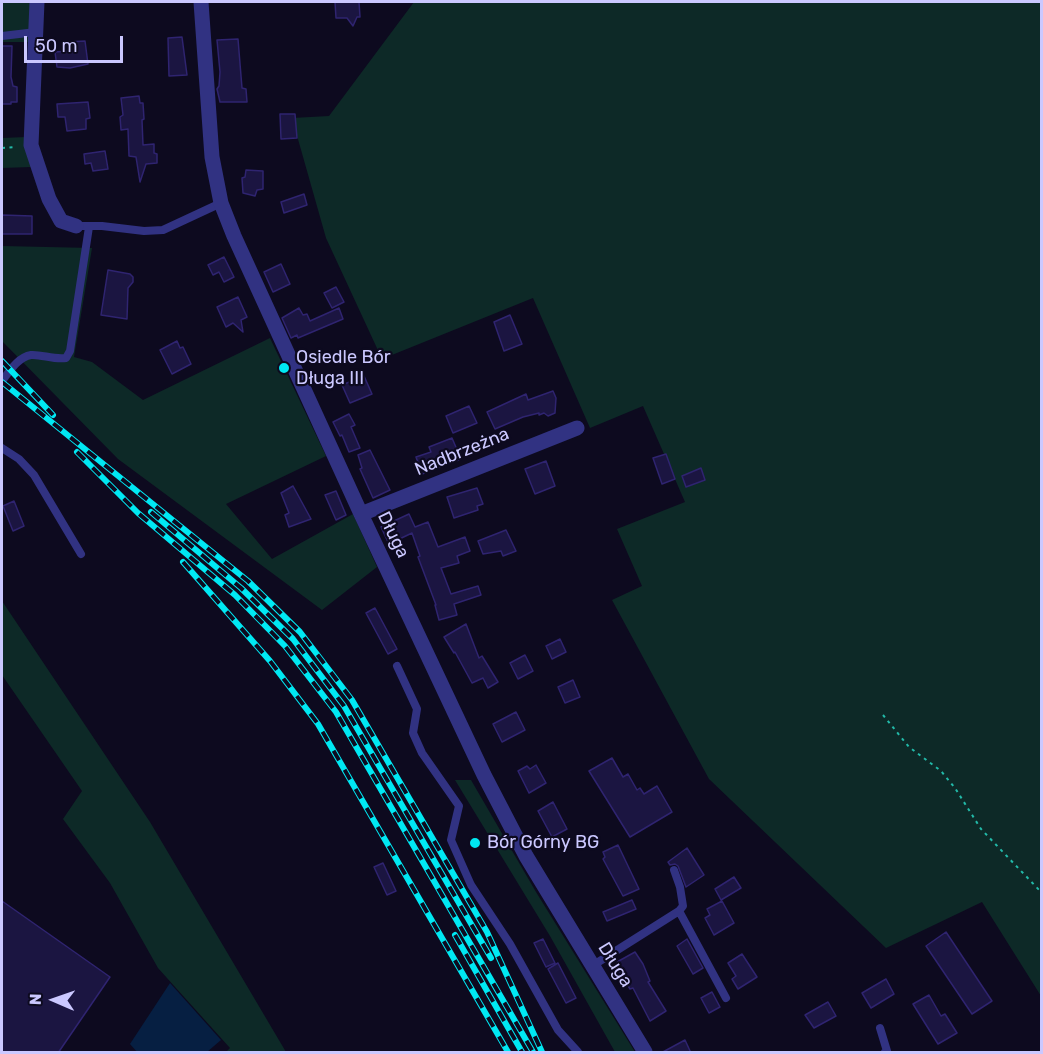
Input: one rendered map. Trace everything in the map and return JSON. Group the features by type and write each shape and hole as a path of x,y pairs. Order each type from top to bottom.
{"street":[{"path":"37,2 32,97 32,153 49,199 61,221 83,227"},
{"name":"Długa","path":"201,2 212,157 221,203 253,279 484,775 526,856 645,1053"},
{"name":"Nadbrzeżna","path":"361,514 577,428"}],"lane":[{"path":"2,36 36,32"},
{"path":"2,381 16,364 31,355 56,360 66,358 70,351 83,227 163,230 221,203"},
{"path":"2,448 19,459 34,475 81,554"},
{"path":"397,666 417,709 412,733 422,753 459,806 451,840 471,885 510,944 558,1030 578,1053"},
{"path":"592,966 679,911 683,906 674,870"},
{"path":"679,911 726,998"},
{"path":"880,1028 887,1051 885,1053"}],"path":[{"path":"883,716 909,747 941,771 955,788 981,830 1041,893"}],"green space":[{"path":"2,2 42,2 41,42 2,42"},
{"path":"414,2 1041,2 1041,996 982,902 886,948 709,779 612,600 642,586 617,529 685,502 643,406 590,428 533,298 382,359 326,238 292,118 329,116"},
{"path":"26,137 31,167 2,168 2,138"},
{"path":"2,246 92,248 74,357 92,362 143,400 270,338 326,456 226,504 272,559 353,514 377,567 322,610 118,459 2,341"},
{"path":"2,601 150,822 286,1052 226,1052 230,1048 158,968 110,883 63,819 82,791 2,675"},
{"path":"455,780 471,780 536,892 635,1052 615,1052 550,936"}],"water":[{"path":"170,983 221,1040 207,1052 137,1052 130,1044"}],"building":[{"path":"335,2 359,2 360,17 357,17 353,26 347,18 336,18"},
{"path":"182,37 187,75 169,76 168,38"},
{"path":"238,39 242,88 246,89 247,102 220,102 217,89 220,72 217,40"},
{"path":"85,41 88,64 70,68 57,67 55,52 68,51 67,42"},
{"path":"2,46 12,46 11,77 13,86 17,87 17,102 11,102 11,104 2,104"},
{"path":"139,96 140,103 143,103 143,145 154,144 154,153 157,154 157,163 146,164 140,182 136,157 129,156 128,129 121,130 120,117 123,115 121,98"},
{"path":"88,102 90,118 86,119 86,129 67,131 65,117 58,117 57,104"},
{"path":"280,114 295,114 297,138 281,139"},
{"path":"105,151 108,169 93,171 91,163 85,164 84,154"},
{"path":"246,170 263,171 263,189 257,190 255,196 243,193 242,178 245,177"},
{"path":"304,194 307,205 284,213 281,202"},
{"path":"2,215 32,216 32,234 2,234"},
{"path":"224,257 234,277 224,282 219,272 213,275 208,265"},
{"path":"281,264 290,284 273,292 264,272"},
{"path":"108,270 130,274 133,277 133,282 128,288 127,319 101,315"},
{"path":"336,287 344,302 332,308 324,293"},
{"path":"238,297 247,317 241,320 243,332 233,323 226,327 217,307"},
{"path":"299,308 303,315 307,314 310,321 339,308 343,319 298,338 297,335 291,338 282,318"},
{"path":"510,315 522,344 504,351 494,322"},
{"path":"177,341 180,348 183,347 191,364 172,374 160,350"},
{"path":"364,376 372,394 350,403 342,385"},
{"path":"553,391 556,398 555,413 548,416 544,413 539,415 539,413 523,417 495,429 487,412 526,394 528,400"},
{"path":"469,406 477,423 453,433 446,416"},
{"path":"349,414 355,425 351,427 360,448 349,452 342,435 340,436 333,422"},
{"path":"452,438 461,459 422,474 416,457 431,452 429,447"},
{"path":"370,450 390,490 373,498 360,469 362,468 358,455"},
{"path":"666,454 675,479 662,484 653,458"},
{"path":"546,461 555,486 535,494 525,469"},
{"path":"701,468 705,480 686,487 682,476"},
{"path":"293,486 311,519 289,527 285,515 289,513 281,493"},
{"path":"477,488 483,504 477,506 478,510 454,518 447,497"},
{"path":"336,491 346,515 336,520 325,495"},
{"path":"14,501 24,526 13,531 3,506"},
{"path":"409,514 415,527 428,522 438,547 465,537 470,551 457,556 459,563 441,568 451,594 478,586 481,595 454,604 457,615 439,620 412,533 389,544 381,527"},
{"path":"506,530 516,551 503,556 501,551 483,554 478,541"},
{"path":"375,608 397,649 388,654 366,613"},
{"path":"466,624 479,658 482,656 498,682 488,688 483,678 472,683 444,637"},
{"path":"560,639 566,652 552,659 546,646"},
{"path":"525,655 533,671 518,679 510,663"},
{"path":"573,680 580,697 565,703 558,687"},
{"path":"516,712 525,730 502,742 493,724"},
{"path":"612,758 623,777 628,774 637,790 640,788 644,794 657,786 672,812 630,837 589,771"},
{"path":"536,765 546,783 529,793 518,771 527,766 530,769"},
{"path":"553,802 567,829 552,837 538,811"},
{"path":"618,845 639,889 623,896 603,859 605,857 603,852"},
{"path":"687,848 704,875 686,887 678,866 670,865 668,862"},
{"path":"383,863 396,891 387,895 374,867"},
{"path":"734,877 741,888 721,900 715,889"},
{"path":"632,900 636,909 607,921 603,912"},
{"path":"2,901 110,977 58,1053 2,1053"},
{"path":"722,901 734,923 714,935 705,918 710,915 707,909"},
{"path":"946,932 992,1001 972,1014 926,946"},
{"path":"543,939 555,963 546,967 534,943"},
{"path":"687,939 703,968 693,974 677,946"},
{"path":"635,952 643,964 650,981 648,982 666,1011 650,1021 633,988 630,989 619,971 621,969 617,962"},
{"path":"742,954 757,977 738,989 732,979 736,976 728,963"},
{"path":"558,963 576,998 566,1003 548,969"},
{"path":"886,979 894,994 871,1008 862,993"},
{"path":"712,992 720,1007 709,1013 701,998"},
{"path":"929,995 941,1016 945,1014 957,1033 938,1044 913,1004"},
{"path":"828,1002 836,1016 814,1028 805,1015"},
{"path":"685,1040 691,1053 661,1053"}],"railway":[{"path":"2,361 53,415"},
{"path":"2,382 248,581 300,632 352,700 487,932 542,1052"},
{"path":"77,452 138,513 235,595 285,646 336,712 533,1052"},
{"path":"151,512 241,588 293,639 344,706 491,958"},
{"path":"183,562 270,661 318,724 508,1052"},
{"path":"455,935 522,1052"}],"place":[{"name":"Osiedle Bór Długa III","path":"284,368"},
{"name":"Bór Górny BG","path":"475,843"}]}
